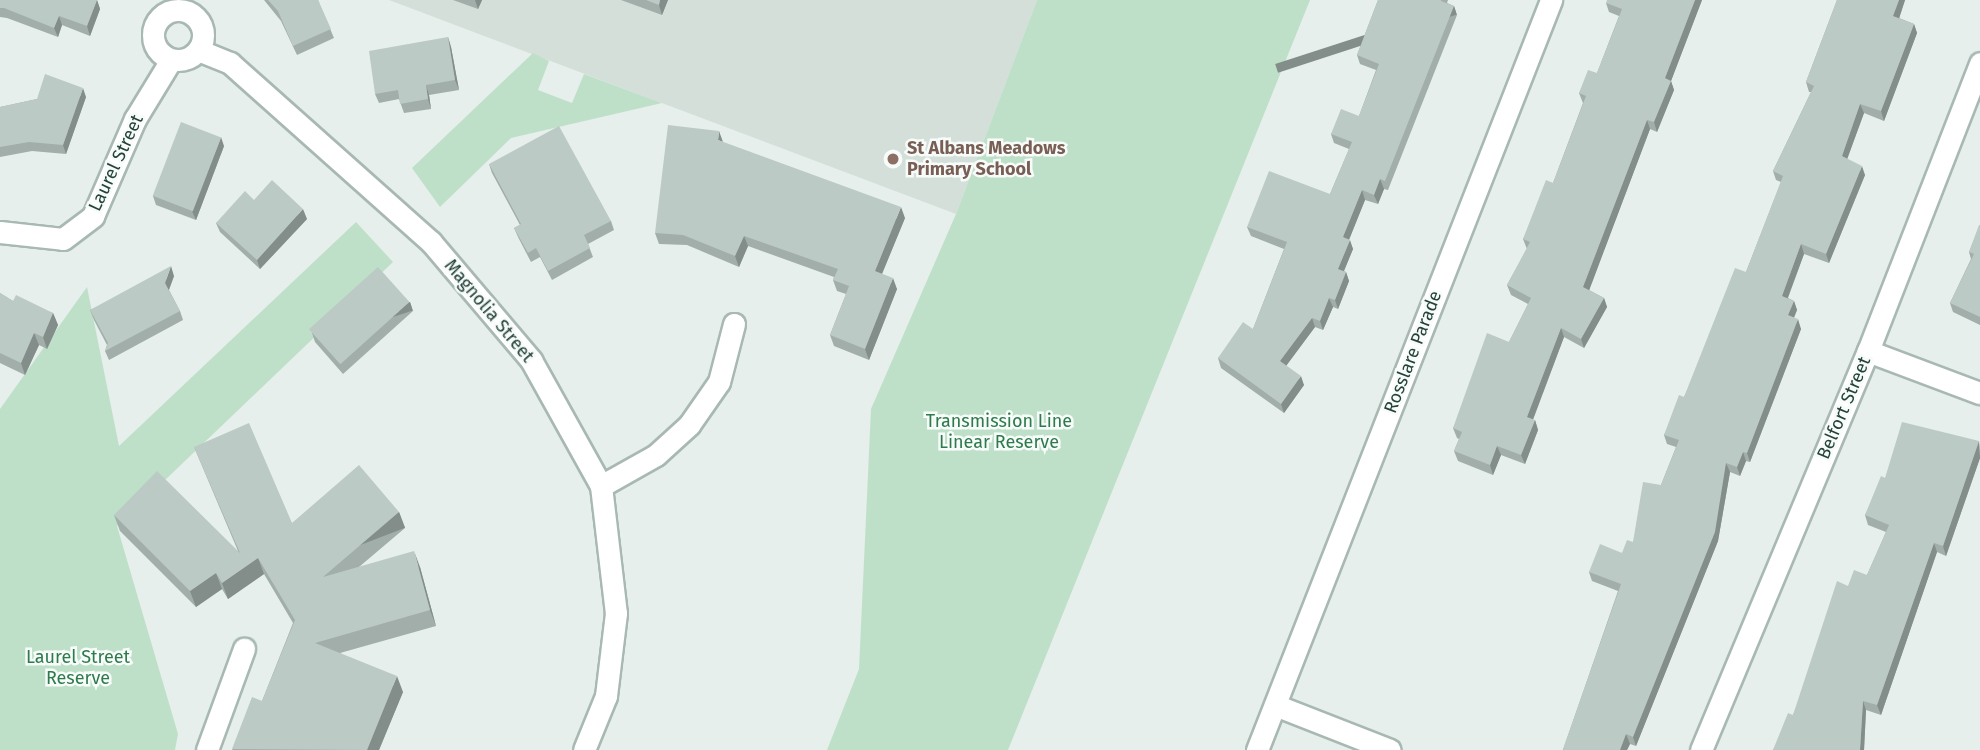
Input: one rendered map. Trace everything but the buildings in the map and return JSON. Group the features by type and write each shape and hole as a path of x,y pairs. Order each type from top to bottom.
{"street":[{"name":"Rosslare Parade","path":"1257,750 1551,0"},
{"path":"174,6 185,11 197,9 203,31 198,50 186,60 171,60 157,50 153,35 158,20 174,6"},
{"name":"Magnolia Street","path":"198,50 230,63 431,242 531,360 601,486 616,613 606,696 584,750"},
{"name":"Laurel Street","path":"0,232 62,239 93,216 135,119 171,60"},
{"name":"Belfort Street","path":"1701,750 1868,351 1980,63"},
{"path":"601,486 656,455 688,425 719,383 734,324"},
{"path":"1868,351 1980,393"},
{"path":"207,750 244,649"},
{"path":"1275,705 1390,750"}],"shaded area":[{"name":"St Albans Meadows Primary School","path":"389,0 1037,0 956,214"}],"green space":[{"name":"Transmission Line Linear Reserve","path":"1037,0 1310,0 1008,750 827,750 859,669 871,409 956,214"},
{"path":"533,53 549,61 538,90 572,103 584,74 662,103 511,138 440,207 412,168"},
{"name":"Laurel Street Reserve","path":"356,222 393,262 117,526 178,734 175,750 0,750 0,409 87,287 119,446"}],"place":[{"name":"St Albans Meadows Primary School","path":"893,159"}]}
